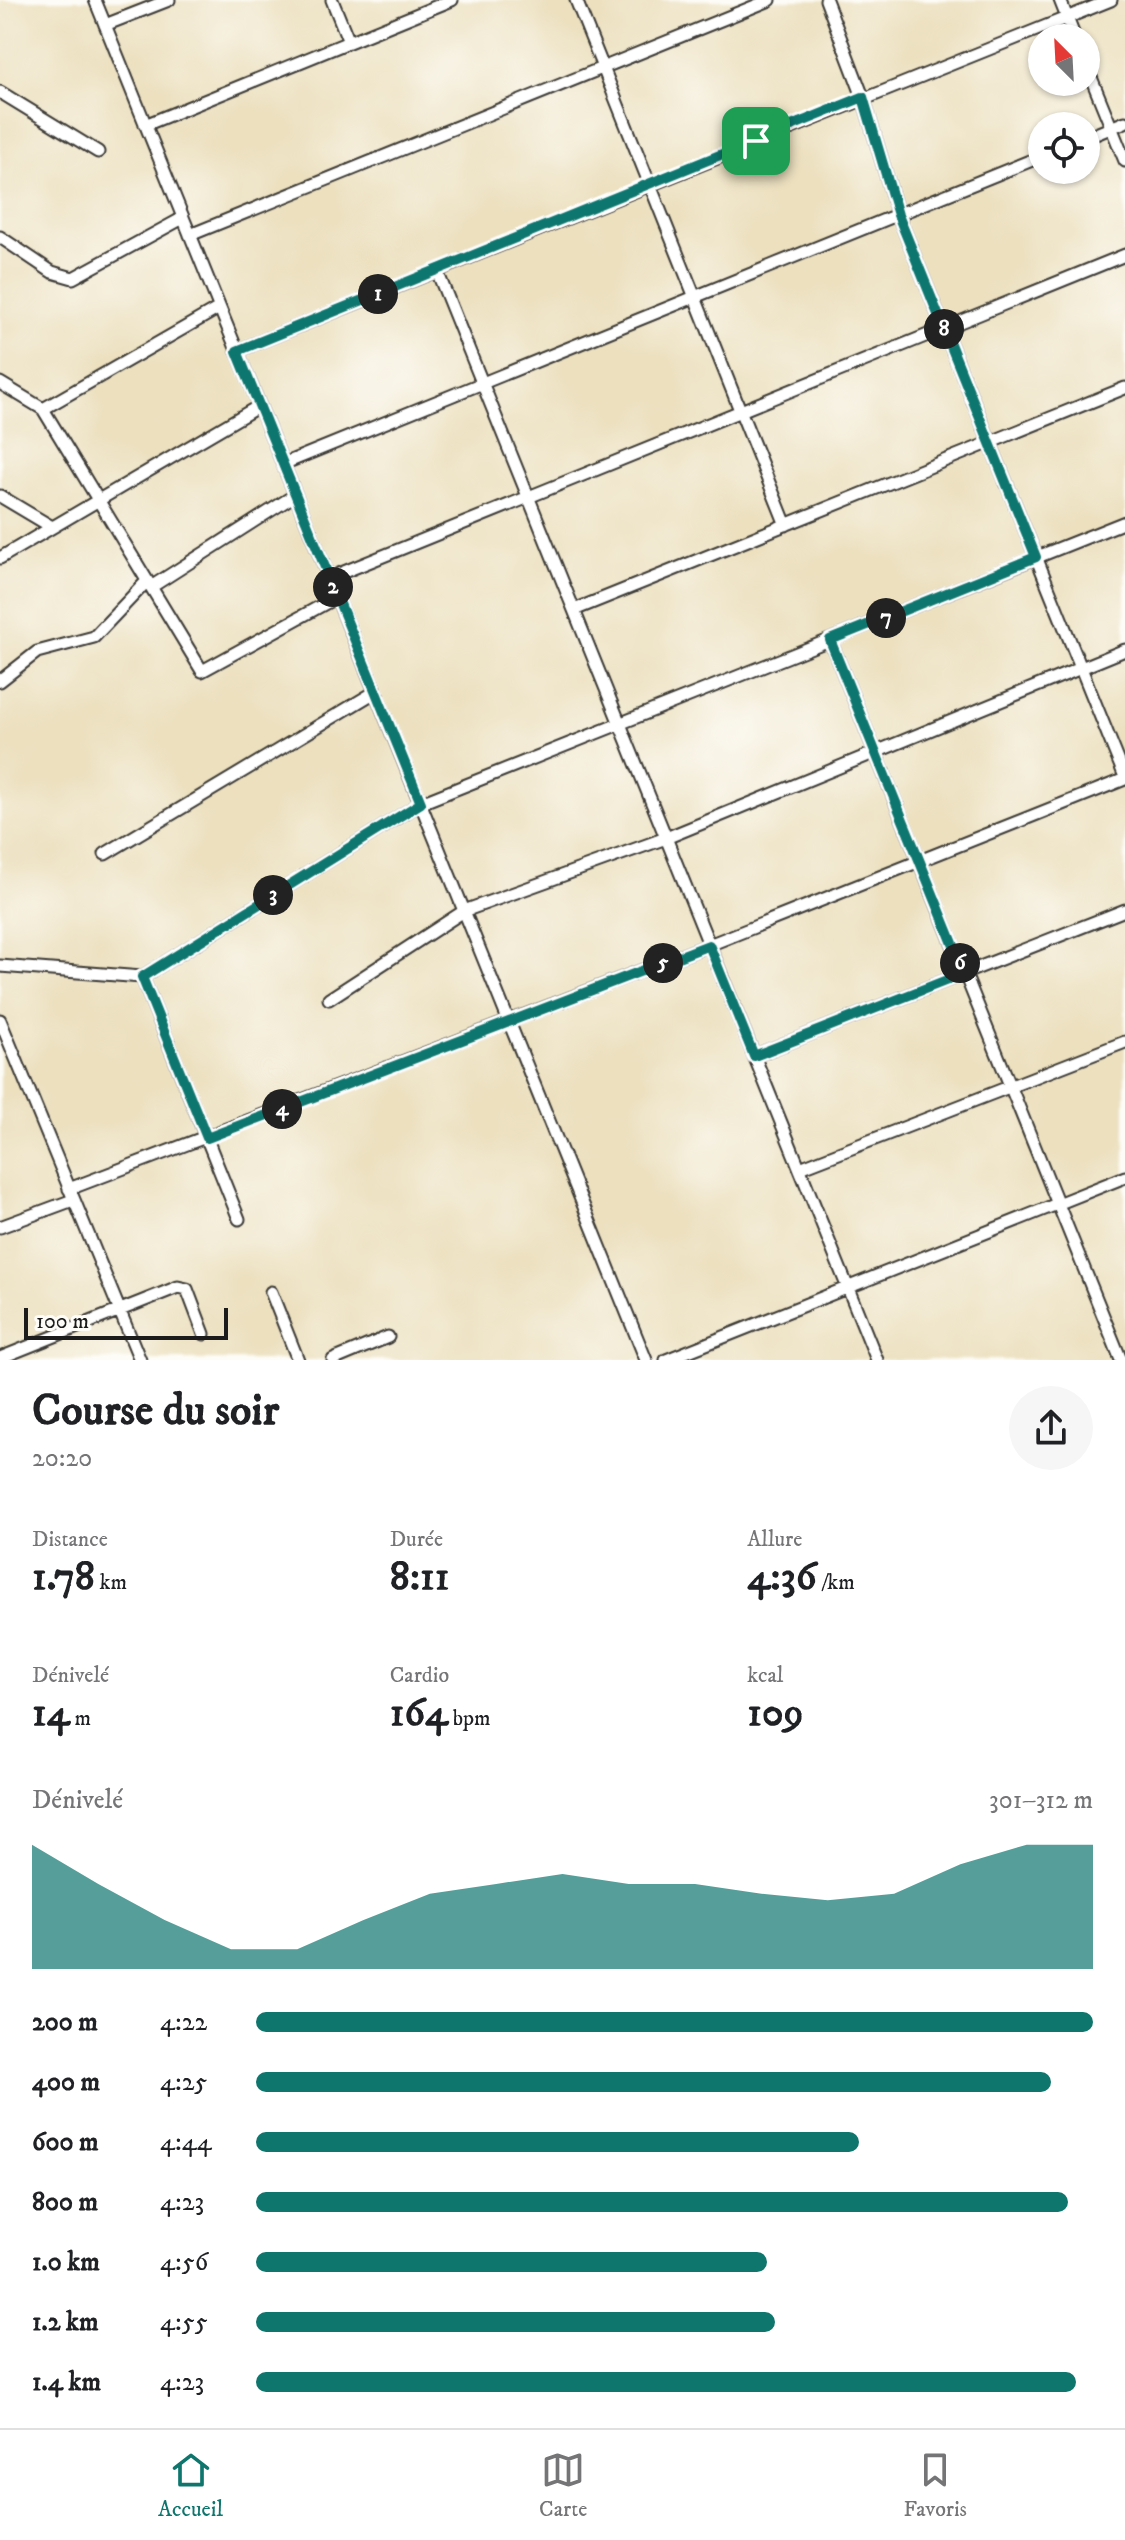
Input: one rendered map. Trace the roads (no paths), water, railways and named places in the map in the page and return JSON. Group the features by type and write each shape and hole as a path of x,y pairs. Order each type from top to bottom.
{"street":[{"path":"95,0 646,1360"},
{"path":"105,25 169,0"},
{"path":"332,0 349,42"},
{"path":"145,125 452,0"},
{"path":"576,0 786,525"},
{"path":"190,235 770,0"},
{"path":"0,1227 207,1138 709,945 1125,778 898,215 863,97 826,0"},
{"path":"1060,0 1069,24"},
{"path":"237,351 863,97 1111,0"},
{"path":"0,92 98,152"},
{"path":"1099,96 1125,161"},
{"path":"1100,133 1125,122"},
{"path":"283,464 1028,162"},
{"path":"0,237 52,272 73,278 183,218"},
{"path":"329,578 1125,255"},
{"path":"437,271 877,1360"},
{"path":"43,409 219,308"},
{"path":"0,383 43,409 202,671 337,597"},
{"path":"574,610 1125,388"},
{"path":"0,558 259,406"},
{"path":"0,681 37,652 94,637 149,584 295,495"},
{"path":"0,496 52,527"},
{"path":"0,966 142,977 421,803 1125,522"},
{"path":"830,640 1121,1360"},
{"path":"329,999 464,911 666,838 1125,650"},
{"path":"105,854 375,692"},
{"path":"754,1056 1125,910"},
{"path":"142,977 239,1219"},
{"path":"0,1020 140,1360"},
{"path":"800,1168 1125,1042"},
{"path":"666,1360 1125,1177"},
{"path":"0,1358 178,1287 187,1289 204,1334"},
{"path":"271,1292 298,1360"},
{"path":"333,1360 388,1337"}]}
